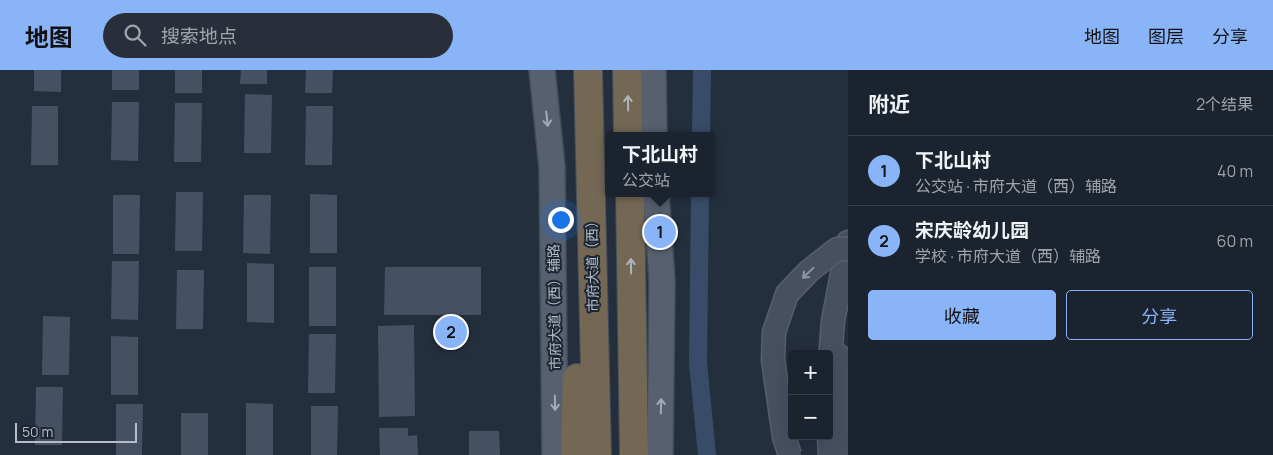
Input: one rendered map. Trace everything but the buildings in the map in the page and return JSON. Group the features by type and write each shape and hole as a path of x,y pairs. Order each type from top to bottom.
{"highway":[{"name":"市府大道（西）","path":"588,70 597,455"},
{"path":"627,70 628,132"},
{"path":"575,455 579,324 590,174"},
{"path":"630,197 634,455"},
{"path":"631,296 646,455"}],"main road":[{"name":"市府大道（西）辅路","path":"542,70 552,168 555,455"},
{"path":"652,70 654,132"},
{"path":"656,197 662,282 660,455"},
{"path":"831,350 833,321 848,242"},
{"path":"790,455 784,437 773,360 774,332 787,294 809,271 837,249 848,249"},
{"path":"833,321 838,361 842,427 848,446"},
{"path":"829,440 830,455"}],"waterway":[{"path":"701,132 702,70"},
{"path":"700,197 698,363 707,455"}],"place":[{"name":"下北山村","path":"660,232"},
{"name":"宋庆龄幼儿园","path":"451,332"}]}
